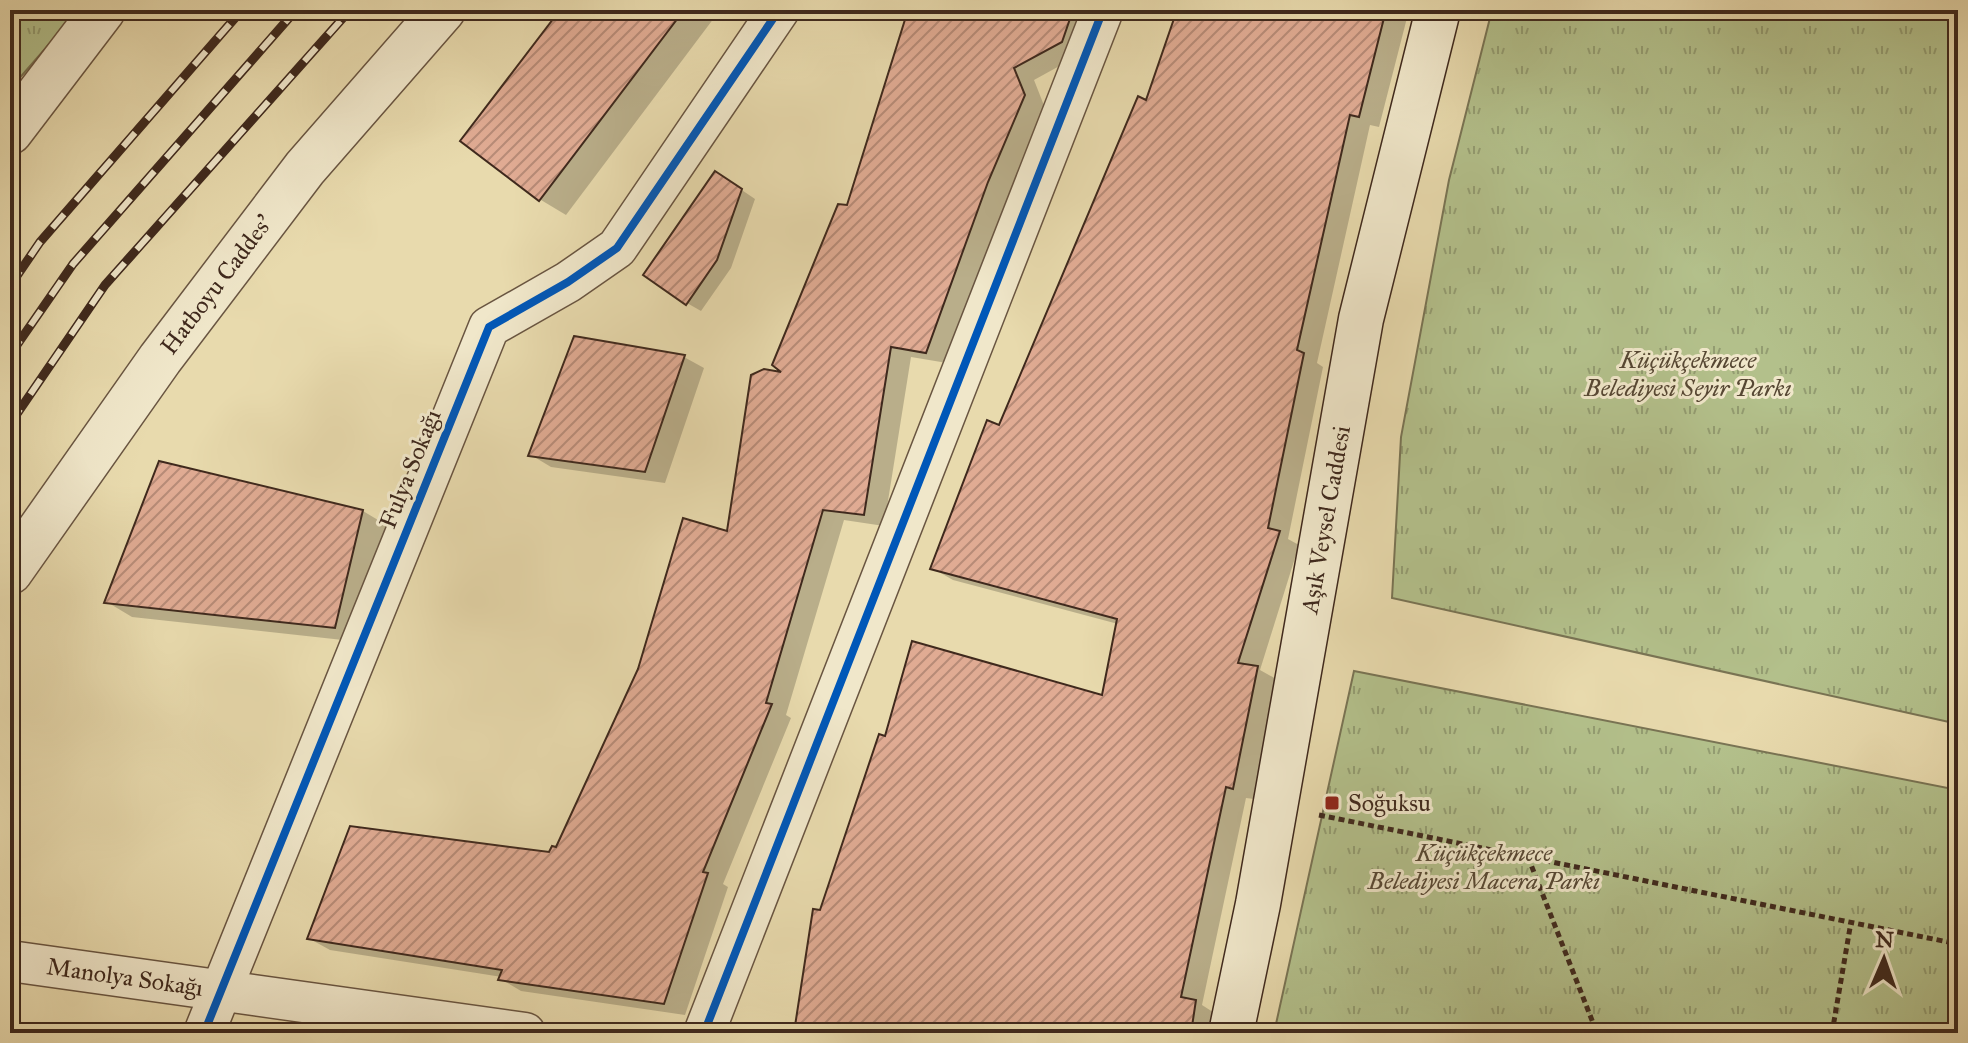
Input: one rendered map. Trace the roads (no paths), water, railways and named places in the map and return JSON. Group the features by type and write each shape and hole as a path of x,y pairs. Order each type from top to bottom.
{"main road":[{"path":"10,132 103,10"},
{"name":"Hatboyu Caddes'","path":"10,572 160,359 305,168 443,10"},
{"name":"Aşık Veysel Caddesi","path":"1231,1033 1276,802 1361,319 1438,10"}],"street":[{"name":"Fulya Sokağı","path":"204,1033 489,327 568,282 617,248 779,10"},
{"path":"704,1033 1103,10"},
{"name":"Manolya Sokağı","path":"10,961 525,1033"}],"railway":[{"path":"10,286 40,242 242,10"},
{"path":"10,355 73,264 296,10"},
{"path":"10,424 105,285 350,10"}],"place":[{"name":"Soğuksu","path":"1332,803"}],"park label":[{"name":"Küçükçekmece Belediyesi Seyir Parkı","path":"1688,374"},
{"name":"Küçükçekmece Belediyesi Macera Parkı","path":"1484,867"}]}
